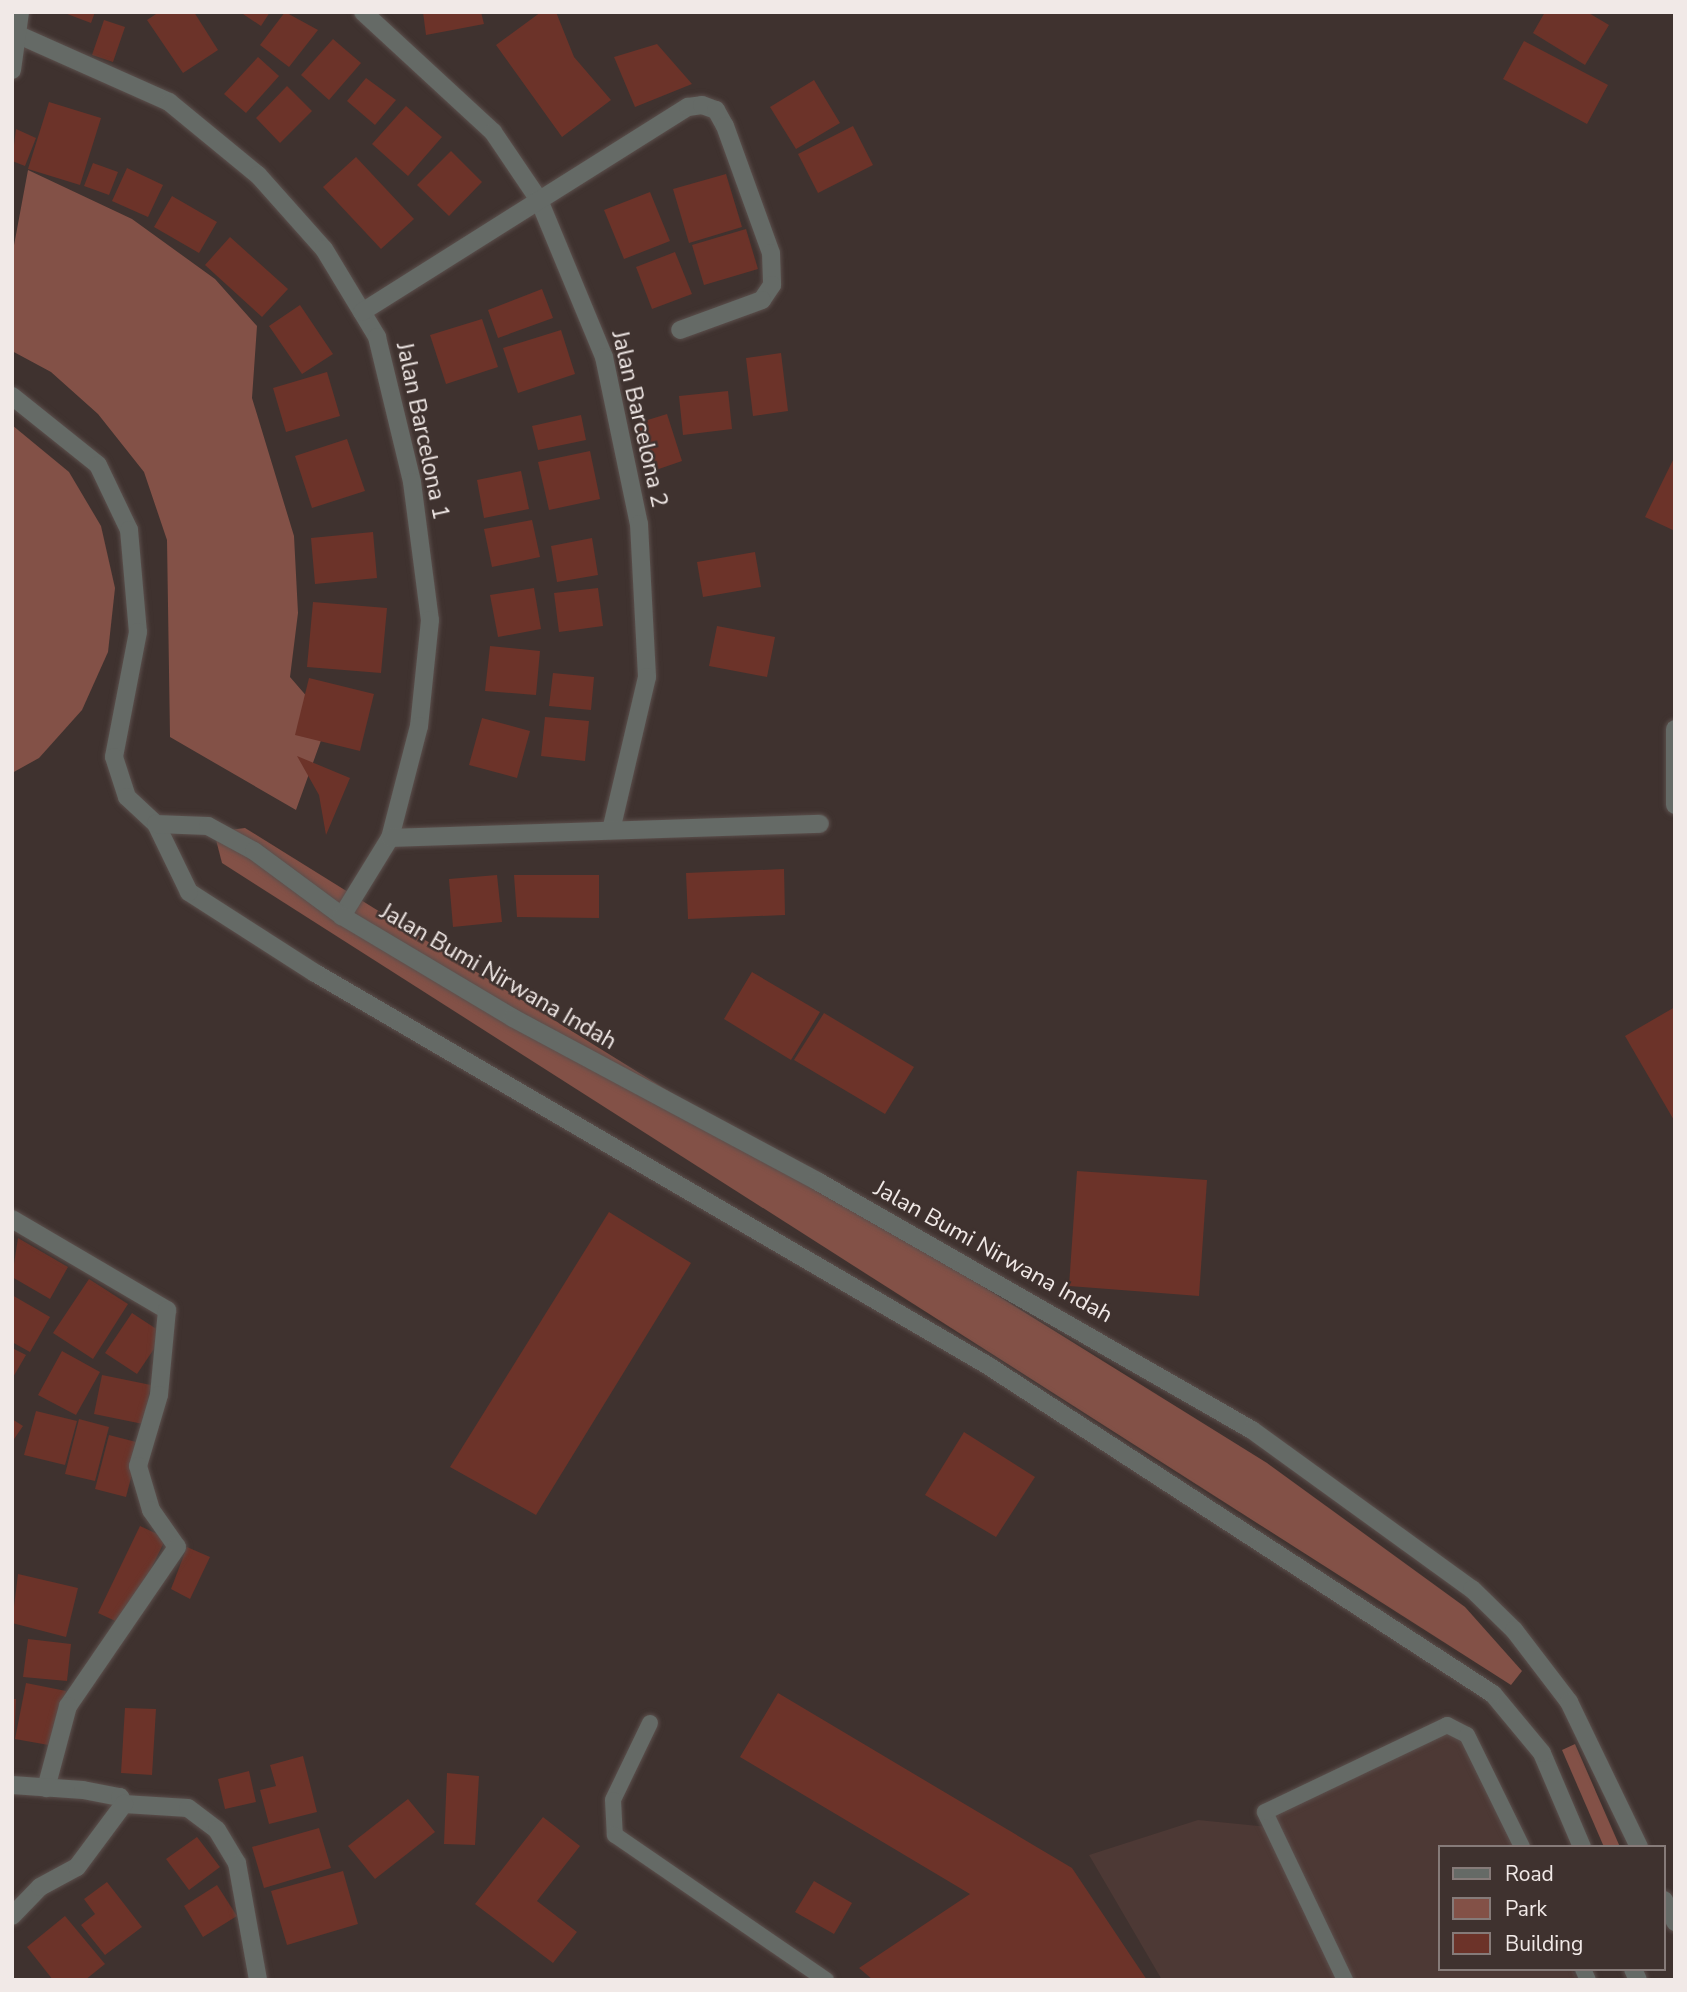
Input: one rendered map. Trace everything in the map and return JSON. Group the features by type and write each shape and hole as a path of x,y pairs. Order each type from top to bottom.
{"street":[{"path":"12,70 15,32 20,12"},
{"name":"Jalan Barcelona 2","path":"363,12 494,132 538,200 604,357 639,524 647,677 611,830"},
{"name":"Jalan Barcelona 1","path":"15,32 169,102 258,175 324,249 377,337 412,482 430,620 419,726 390,838 342,916"},
{"path":"362,312 688,107 716,110 771,253 772,285 762,300 680,330"},
{"path":"12,396 98,465 125,518 138,632 114,757 127,797 156,824 189,892 315,972 987,1365 1493,1694 1542,1753 1581,1845"},
{"path":"1675,729 1675,805"},
{"name":"Jalan Bumi Nirwana Indah","path":"156,824 208,826 342,916 513,1018 1080,1328 1252,1430 1472,1589 1514,1630 1569,1702 1638,1845"},
{"path":"390,838 820,824"},
{"path":"12,1219 167,1310 159,1395 138,1466 151,1510 177,1547 68,1706 46,1788"},
{"path":"12,1785 83,1790 120,1797 124,1804"},
{"path":"12,1916 40,1887 77,1867 124,1804"},
{"path":"124,1804 188,1808 217,1830 237,1863 258,1980"},
{"path":"1666,1904 1675,1922"}],"lane":[{"path":"650,1723 612,1801 615,1835 826,1980"},
{"path":"1345,1980 1265,1812 1447,1725 1467,1735 1521,1845"}],"shaded area":[{"path":"1441,1726 1460,1734 1513,1845 1438,1845 1438,1971 1573,1971 1577,1980 1162,1980 1089,1855 1198,1820 1269,1827 1262,1811"}],"green space":[{"path":"28,170 132,219 215,279 257,326 252,398 294,536 298,613 290,677 328,721 296,810 170,737 167,540 144,472 98,414 51,372 12,351 12,256"},
{"path":"12,425 69,472 101,526 115,588 108,652 82,710 39,758 12,773"},
{"path":"245,828 1267,1463 1465,1607 1522,1671 1511,1685 222,863 214,832"},
{"path":"1575,1744 1619,1845 1603,1845 1562,1750"}],"building":[{"path":"62,12 95,12 91,23"},
{"path":"159,12 194,12 218,50 183,73 147,20"},
{"path":"240,12 270,12 261,26"},
{"path":"285,12 318,30 289,67 260,45"},
{"path":"423,12 481,12 484,24 426,35"},
{"path":"541,12 556,12 574,57 611,100 562,137 496,45"},
{"path":"1545,12 1587,12 1609,25 1585,65 1533,33"},
{"path":"104,20 125,27 113,62 92,55"},
{"path":"333,39 361,63 329,100 301,75"},
{"path":"1524,41 1608,85 1587,124 1503,79"},
{"path":"657,44 692,84 635,107 614,57"},
{"path":"258,57 279,76 246,113 224,94"},
{"path":"366,78 396,100 375,125 347,101"},
{"path":"814,80 840,123 796,149 770,107"},
{"path":"287,86 312,111 280,143 256,118"},
{"path":"49,102 101,118 80,185 28,169"},
{"path":"406,106 442,137 408,176 372,144"},
{"path":"853,126 873,165 818,193 798,154"},
{"path":"16,129 36,138 25,166 12,161"},
{"path":"451,151 482,182 449,216 417,185"},
{"path":"356,157 414,219 381,249 323,187"},
{"path":"93,163 118,172 109,195 84,186"},
{"path":"127,168 163,185 148,217 112,201"},
{"path":"726,174 742,227 689,243 673,189"},
{"path":"650,192 670,241 624,259 604,210"},
{"path":"172,196 217,222 199,253 154,227"},
{"path":"746,229 758,269 704,285 692,245"},
{"path":"230,237 288,289 262,317 205,265"},
{"path":"675,252 692,294 652,309 636,267"},
{"path":"542,289 553,318 498,338 488,310"},
{"path":"300,305 333,354 302,374 269,326"},
{"path":"482,319 498,367 446,384 430,335"},
{"path":"561,330 575,374 518,393 503,348"},
{"path":"781,353 788,411 753,416 746,358"},
{"path":"327,372 340,416 286,432 273,388"},
{"path":"728,391 732,429 683,435 679,396"},
{"path":"667,414 682,461 653,471 638,423"},
{"path":"581,415 586,440 538,450 532,426"},
{"path":"347,439 365,491 312,508 295,456"},
{"path":"590,451 600,499 549,510 538,462"},
{"path":"1675,456 1675,531 1645,517"},
{"path":"521,471 529,509 484,518 477,480"},
{"path":"532,520 540,557 492,567 484,529"},
{"path":"373,532 377,578 315,584 311,538"},
{"path":"592,538 598,575 557,582 551,546"},
{"path":"755,552 761,587 703,597 697,562"},
{"path":"534,588 541,629 498,637 490,595"},
{"path":"598,588 603,626 559,632 554,593"},
{"path":"313,602 387,608 381,673 307,667"},
{"path":"717,626 775,637 767,677 709,666"},
{"path":"490,646 540,651 536,695 485,691"},
{"path":"553,673 594,677 591,710 549,706"},
{"path":"309,678 374,694 360,751 295,735"},
{"path":"545,717 589,721 585,761 541,756"},
{"path":"482,718 530,731 517,778 469,765"},
{"path":"297,756 350,778 326,835 319,795"},
{"path":"784,869 785,915 688,919 686,873"},
{"path":"497,875 502,922 453,927 449,879"},
{"path":"514,875 599,875 599,918 517,917"},
{"path":"752,972 820,1012 791,1060 724,1019"},
{"path":"1675,1007 1675,1122 1625,1036"},
{"path":"824,1013 914,1067 885,1114 794,1060"},
{"path":"1077,1171 1207,1180 1199,1296 1069,1286"},
{"path":"609,1212 691,1263 536,1515 450,1467"},
{"path":"18,1238 68,1267 50,1299 12,1277"},
{"path":"89,1279 128,1304 93,1359 53,1333"},
{"path":"12,1295 50,1317 30,1352 12,1342"},
{"path":"132,1313 164,1334 137,1374 105,1353"},
{"path":"12,1348 26,1355 12,1379"},
{"path":"62,1351 100,1372 76,1415 38,1395"},
{"path":"102,1375 151,1385 143,1424 94,1414"},
{"path":"36,1411 77,1421 65,1465 24,1455"},
{"path":"12,1419 23,1426 12,1442"},
{"path":"79,1419 109,1427 95,1481 65,1474"},
{"path":"964,1432 1035,1477 996,1537 925,1495"},
{"path":"109,1435 140,1443 126,1497 95,1489"},
{"path":"140,1526 166,1538 124,1625 98,1613"},
{"path":"187,1547 210,1557 190,1599 171,1589"},
{"path":"18,1574 78,1588 66,1637 12,1623"},
{"path":"28,1639 71,1644 67,1681 23,1677"},
{"path":"26,1683 66,1691 54,1746 15,1739"},
{"path":"778,1693 1072,1868 1147,1980 873,1980 859,1968 970,1894 740,1757"},
{"path":"12,1699 16,1699 14,1739 12,1739"},
{"path":"125,1708 156,1709 152,1775 121,1773"},
{"path":"303,1756 317,1812 269,1824 260,1790 276,1786 270,1765"},
{"path":"249,1771 256,1802 225,1809 218,1779"},
{"path":"447,1773 479,1776 475,1845 444,1844"},
{"path":"408,1799 435,1832 375,1879 348,1846"},
{"path":"543,1817 580,1846 537,1901 577,1932 553,1963 475,1904"},
{"path":"319,1828 331,1868 264,1888 252,1847"},
{"path":"197,1837 220,1867 189,1890 166,1859"},
{"path":"343,1871 358,1924 287,1945 271,1891"},
{"path":"814,1881 852,1903 834,1934 795,1912"},
{"path":"107,1882 142,1927 105,1955 81,1925 95,1914 84,1899"},
{"path":"217,1885 237,1916 203,1937 184,1906"},
{"path":"65,1916 105,1964 85,1980 53,1980 27,1947"}]}
